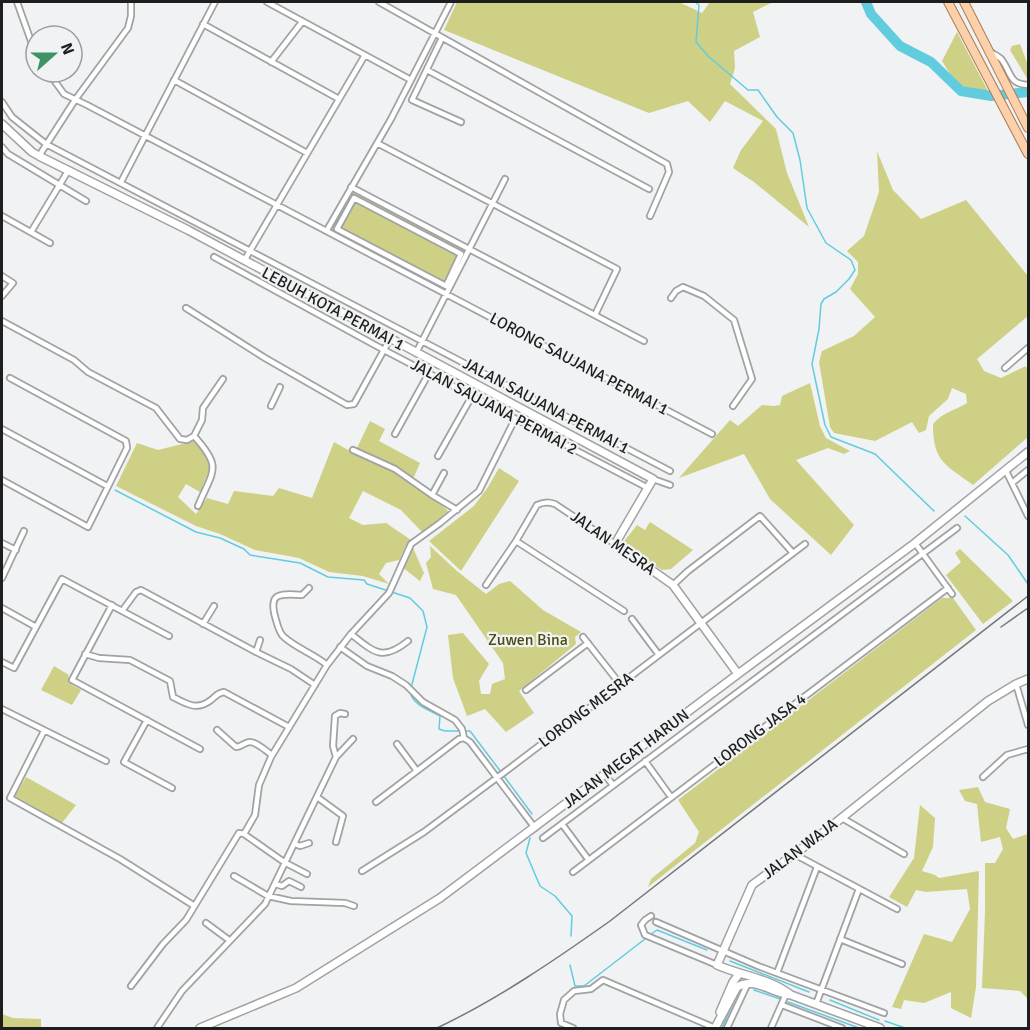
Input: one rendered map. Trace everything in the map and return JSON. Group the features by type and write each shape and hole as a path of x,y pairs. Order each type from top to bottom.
{"main road":[{"path":"948,2 1029,154"},
{"path":"964,2 1029,128"}],"street":[{"path":"17,2 25,24"},
{"path":"39,156 75,100 128,28 131,2"},
{"path":"121,182 215,2"},
{"path":"267,2 411,80"},
{"path":"379,2 667,164 669,172 650,216"},
{"path":"327,230 377,143 451,2"},
{"path":"271,62 302,22"},
{"path":"203,24 339,99"},
{"path":"442,38 412,99 461,122"},
{"path":"990,52 1002,60 1012,79 1018,84 1029,85"},
{"path":"244,261 365,55"},
{"path":"427,70 649,189"},
{"path":"174,80 307,153"},
{"name":"LORONG SAUJANA PERMAI 1","path":"57,84 64,94 75,100 327,230 712,434"},
{"name":"LEBUH KOTA PERMAI 1","path":"2,102 12,117 46,144 422,341"},
{"name":"LEBUH KOTA PERMAI 1","path":"2,124 39,156 188,230 653,479 670,485"},
{"path":"377,143 617,269 595,315"},
{"path":"2,147 8,154 86,201"},
{"path":"32,232 68,171"},
{"path":"416,353 505,179"},
{"path":"351,187 644,341"},
{"path":"354,198 460,254 446,286 337,229 354,198"},
{"path":"2,216 50,243"},
{"name":"JALAN SAUJANA PERMAI 2","path":"214,257 384,350 648,488"},
{"path":"2,276 13,283 2,296"},
{"path":"671,298 683,287 704,296 734,320 752,379 733,406"},
{"path":"186,308 265,358 347,405 354,404 390,339"},
{"path":"2,321 74,360 88,372 156,408 180,439 187,440 194,436 202,420 203,408 223,380"},
{"name":"JALAN SAUJANA PERMAI 1","path":"422,341 670,471"},
{"path":"1005,368 1029,348"},
{"path":"394,434 429,373"},
{"path":"2,480 88,527 127,448 126,441 10,378"},
{"path":"271,406 280,387"},
{"path":"438,456 472,396"},
{"path":"244,834 255,815 259,785 272,755 327,665 351,634 389,593 411,544 480,491 515,419"},
{"path":"2,429 107,486"},
{"path":"194,436 209,453 214,467 198,506"},
{"path":"353,450 395,469 457,510"},
{"name":"JALAN MEGAT HARUN","path":"200,1029 296,988 440,898 915,543 1029,452"},
{"path":"1012,483 1029,470"},
{"path":"1006,471 1029,516"},
{"path":"432,495 444,473"},
{"path":"615,544 653,479"},
{"name":"JALAN MESRA","path":"486,585 537,505 547,502 555,504 673,585 738,674"},
{"path":"673,585 760,516 793,553"},
{"name":"JALAN MEGAT HARUN","path":"543,838 957,528"},
{"path":"2,578 24,531"},
{"path":"516,541 624,611"},
{"path":"2,543 16,550"},
{"path":"915,543 952,594"},
{"name":"LORONG MESRA","path":"362,871 424,832 805,544"},
{"path":"2,662 14,668 62,579 169,636"},
{"path":"309,588 302,595 277,596 271,606 280,633 327,665"},
{"name":"LORONG JASA 4","path":"573,873 588,859 948,588"},
{"path":"122,611 136,592 141,590 291,669 315,685"},
{"path":"112,605 72,680 200,749"},
{"path":"203,624 214,606"},
{"path":"2,608 36,627"},
{"path":"632,619 659,654"},
{"path":"351,634 381,654 391,653 408,641"},
{"path":"583,637 620,684"},
{"path":"256,652 260,640"},
{"path":"526,690 588,643"},
{"path":"340,647 367,666 392,676 413,691 423,702 455,720 499,776 535,828"},
{"path":"85,654 99,658 130,660 170,681 173,697 190,706 206,703 218,693 224,692 289,727"},
{"name":"JALAN WAJA","path":"717,965 752,885 842,818 988,701 1029,679"},
{"path":"1016,684 1029,725"},
{"path":"2,709 106,761"},
{"path":"336,757 333,746 334,716 339,713 345,714"},
{"path":"147,720 124,762 172,788"},
{"path":"217,729 236,747 239,748 250,742 272,755"},
{"path":"44,731 9,798 120,859 193,905"},
{"path":"376,802 459,739 463,733"},
{"path":"157,1029 182,991 265,904 336,757 353,739"},
{"path":"397,744 417,771"},
{"path":"983,777 1007,755 1029,749"},
{"path":"645,761 671,796"},
{"path":"605,775 613,785"},
{"path":"317,797 344,816 336,842"},
{"path":"842,818 904,854"},
{"path":"562,824 588,859"},
{"path":"131,986 186,920 238,834 244,834 284,862 308,874"},
{"path":"295,844 300,846 309,843"},
{"path":"794,854 897,909"},
{"path":"777,973 818,867"},
{"path":"234,876 268,897 291,901 345,903 354,906"},
{"path":"275,884 282,886 289,881 301,887"},
{"path":"816,1005 859,889"},
{"path":"651,916 640,925 645,935 739,974 748,974 783,988 788,994"},
{"path":"656,922 723,952 884,1013"},
{"path":"206,923 229,940"},
{"path":"840,939 902,964"},
{"path":"715,1028 730,988 739,974"},
{"path":"573,1029 561,1023 560,1014 564,1000 574,991 591,989 603,980 715,1028"},
{"path":"715,1028 737,987 748,983 788,994 867,1026 880,1029"},
{"path":"727,1029 748,983"},
{"path":"771,1029 788,994"},
{"path":"782,1005 842,1029"}],"green space":[{"path":"457,2 679,2 702,13 710,2 773,2 753,12 760,37 734,51 735,68 730,84 776,129 787,173 809,227 754,182 733,168 741,150 763,121 725,101 710,122 688,101 649,113 444,30"},
{"path":"957,32 988,91 960,86 942,61"},
{"path":"1020,44 1028,65 1028,80 1010,50 1012,46"},
{"path":"877,151 893,190 921,219 966,200 1028,276 1028,316 977,359 984,371 1001,378 1026,366 1028,372 1028,437 973,485 942,461 935,447 933,424 945,414 967,403 966,394 952,388 948,399 929,416 926,430 919,433 912,422 875,441 834,433 830,427 819,362 822,351 854,336 875,317 850,289 858,274 858,262 847,251 864,236 879,192"},
{"path":"348,188 464,250 445,289 328,228"},
{"path":"810,383 820,426 826,438 850,451 844,454 828,448 796,460 854,525 831,555 770,499 744,454 679,478 730,420 738,426 762,405 780,405 782,396"},
{"path":"370,421 385,429 379,441 420,463 413,479 448,511 422,532 401,510 363,491 349,518 363,525 386,523 411,540 399,560 386,563 379,574 389,584 363,576 329,572 299,558 255,550 196,526 116,486 137,443 158,450 194,441 207,455 211,466 200,492 186,484 178,497 196,514 207,498 228,504 234,491 273,496 279,488 312,498 334,442 350,451 356,450"},
{"path":"499,468 519,481 461,571 429,541 474,506"},
{"path":"650,522 693,550 671,569 662,570 622,544 637,525 645,530"},
{"name":"Zuwen Bina","path":"430,546 486,594 499,584 510,581 543,610 581,632 575,637 576,644 519,691 534,713 506,732 485,709 467,716 453,678 448,635 463,633 489,664 479,681 481,694 490,694 492,684 505,679 503,663 456,595 433,589 426,563 431,557"},
{"path":"413,548 424,573 420,581 402,567"},
{"path":"960,549 1013,601 983,624 946,575 961,562 955,553"},
{"path":"942,598 953,598 976,630 648,887 651,879 695,843 699,832 678,800"},
{"path":"54,666 69,675 72,685 81,690 72,705 41,690"},
{"path":"26,777 76,805 62,823 15,796"},
{"path":"978,787 985,802 1010,809 1006,828 1013,839 1028,834 1028,999 1020,991 982,988 985,863 995,863 1003,849 1000,837 981,842 977,804 965,801 959,790"},
{"path":"920,805 935,818 933,847 922,871 939,878 979,871 976,987 971,1018 951,1008 951,992 924,1003 904,1000 901,1009 892,1007 924,934 952,942 970,909 967,889 926,892 916,890 907,907 889,897 914,858"},
{"path":"2,1014 13,1018 41,1019 41,1028 2,1028"}],"waterway":[{"path":"695,2 699,5 696,42 708,56 748,90 758,90 777,117 793,133 800,160 807,208 826,243 851,260 855,270 849,279 821,304 812,364 825,425 831,437 875,454 934,511"},
{"path":"866,2 871,14 900,46 931,62 961,91 991,96 1028,92"},
{"path":"115,490 196,532 220,538 244,549 250,555 300,563 328,577 364,580 367,584 410,598 423,611 427,627 411,688"},
{"path":"965,516 1008,555 1028,584"},
{"path":"410,692 418,704 440,716 439,729 470,731 501,772"},
{"path":"504,776 532,814"},
{"path":"530,838 526,853 540,886 555,896 572,916 571,936"},
{"path":"651,934 657,930 707,950"},
{"path":"570,965 575,986 584,986 645,939"},
{"path":"730,961 809,992"},
{"path":"754,990 780,999"},
{"path":"722,1028 735,999"},
{"path":"830,1000 879,1020"},
{"path":"788,1002 859,1028"},
{"path":"885,1021 905,1028"}],"railway":[{"path":"437,1028 504,992 610,921 1028,596"},
{"path":"1001,627 1028,608"}]}
